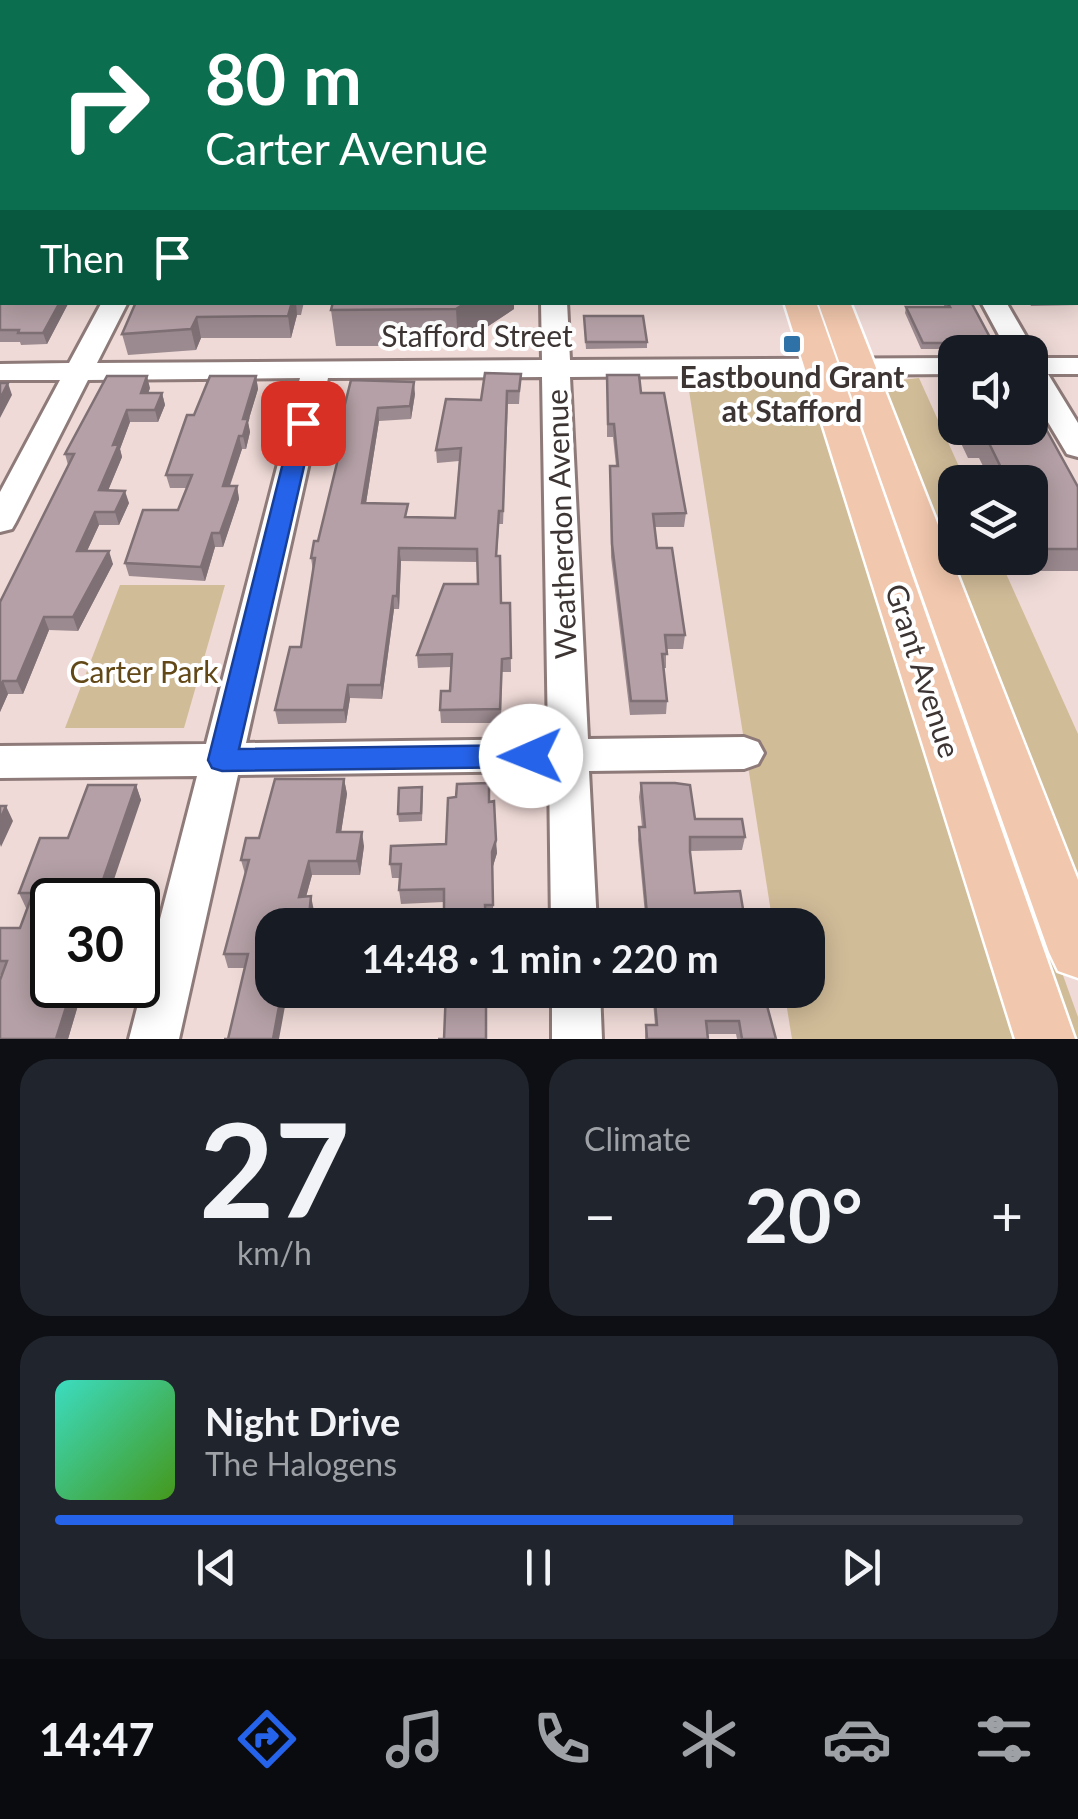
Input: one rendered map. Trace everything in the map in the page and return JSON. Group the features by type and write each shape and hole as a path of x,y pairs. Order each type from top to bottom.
{"main road":[{"name":"Grant Avenue","path":"802,305 840,367 1078,952"},
{"name":"Grant Avenue","path":"834,305 840,367 1045,1039"}],"street":[{"path":"0,522 114,305"},
{"name":"Weatherdon Avenue","path":"554,305 574,908"},
{"path":"995,305 1011,335"},
{"name":"Stafford Street","path":"0,372 938,366"},
{"path":"1048,367 1078,366"},
{"path":"154,1039 316,370"},
{"path":"1048,397 1078,448"},
{"path":"0,762 744,754"},
{"path":"576,1008 577,1039"}],"green space":[{"path":"687,378 797,379 811,383 1022,1039 792,1039 787,1008 825,1008 825,908 770,908"},
{"path":"919,378 938,420 938,445 949,445 958,465 938,465 938,534 881,382"},
{"path":"871,464 901,525 1078,1017 1078,1039 1063,1039"},
{"path":"953,575 1007,575 1078,734 1078,908"},
{"name":"Carter Park","path":"120,585 225,585 184,728 65,728"}],"building":[{"path":"0,305 58,305 43,333 0,330"},
{"path":"135,305 291,305 288,316 197,317 191,329 122,334"},
{"path":"332,305 462,305 456,309 331,310"},
{"path":"973,305 989,335 938,335 938,343 923,343 906,307"},
{"path":"584,316 643,316 647,342 586,342"},
{"path":"485,373 521,374 519,391 507,391 503,511 499,511 496,556 500,556 501,603 510,603 511,658 502,659 500,709 440,710 441,691 450,691 452,654 417,655 444,584 478,584 477,549 399,548 397,596 393,596 381,685 348,685 344,710 275,710 290,647 301,647 315,558 311,558 314,541 318,541 337,463 340,424 351,380 414,382 410,406 378,408 362,503 408,504 405,517 455,518 461,448 436,450 446,399 481,400"},
{"path":"607,375 639,375 641,393 664,393 686,513 653,514 657,548 672,548 685,635 665,635 667,654 662,654 667,701 631,701 612,544 610,466 618,466 614,424 608,424"},
{"path":"107,376 147,376 141,393 162,393 155,410 127,410 113,445 119,444 99,490 125,491 115,512 95,512 77,551 109,551 73,617 44,617 17,681 3,681 0,687 0,602 74,454 65,454"},
{"path":"210,376 256,376 243,419 248,419 243,436 239,436 223,486 237,486 220,533 212,533 201,567 125,563 143,510 178,510 192,475 166,475 187,415 194,415"},
{"path":"0,383 8,383 0,399"},
{"path":"1048,433 1078,487 1078,549 1048,549 1048,465 1000,465 990,445 1048,445"},
{"path":"275,779 344,779 337,832 362,832 357,861 309,861 299,897 311,896 310,908 255,908 255,1008 279,1008 273,1039 228,1039 248,954 224,954 249,860 241,860 246,838 259,838"},
{"path":"489,783 489,802 494,801 493,905 485,908 444,908 444,889 399,890 401,864 390,864 391,846 446,844 448,798 456,797 457,784"},
{"path":"641,783 690,785 695,819 742,819 745,837 690,837 690,852 695,893 740,891 743,908 646,908 639,827 645,827"},
{"path":"88,785 136,785 104,878 30,878 30,893 19,893 40,838 68,838"},
{"path":"422,787 421,813 398,814 399,788"},
{"path":"30,901 30,1008 66,1008 56,1039 0,1039 0,980 7,961 0,961 0,928 20,928"},
{"path":"445,1008 486,1008 486,1039 444,1039"},
{"path":"656,1008 768,1008 776,1039 742,1039 739,1021 706,1021 708,1039 647,1039 646,1025 657,1025"}],"place":[{"name":"Eastbound Grant at Stafford","path":"792,344"}],"route":[{"path":"303,423 222,760 531,756"}]}
